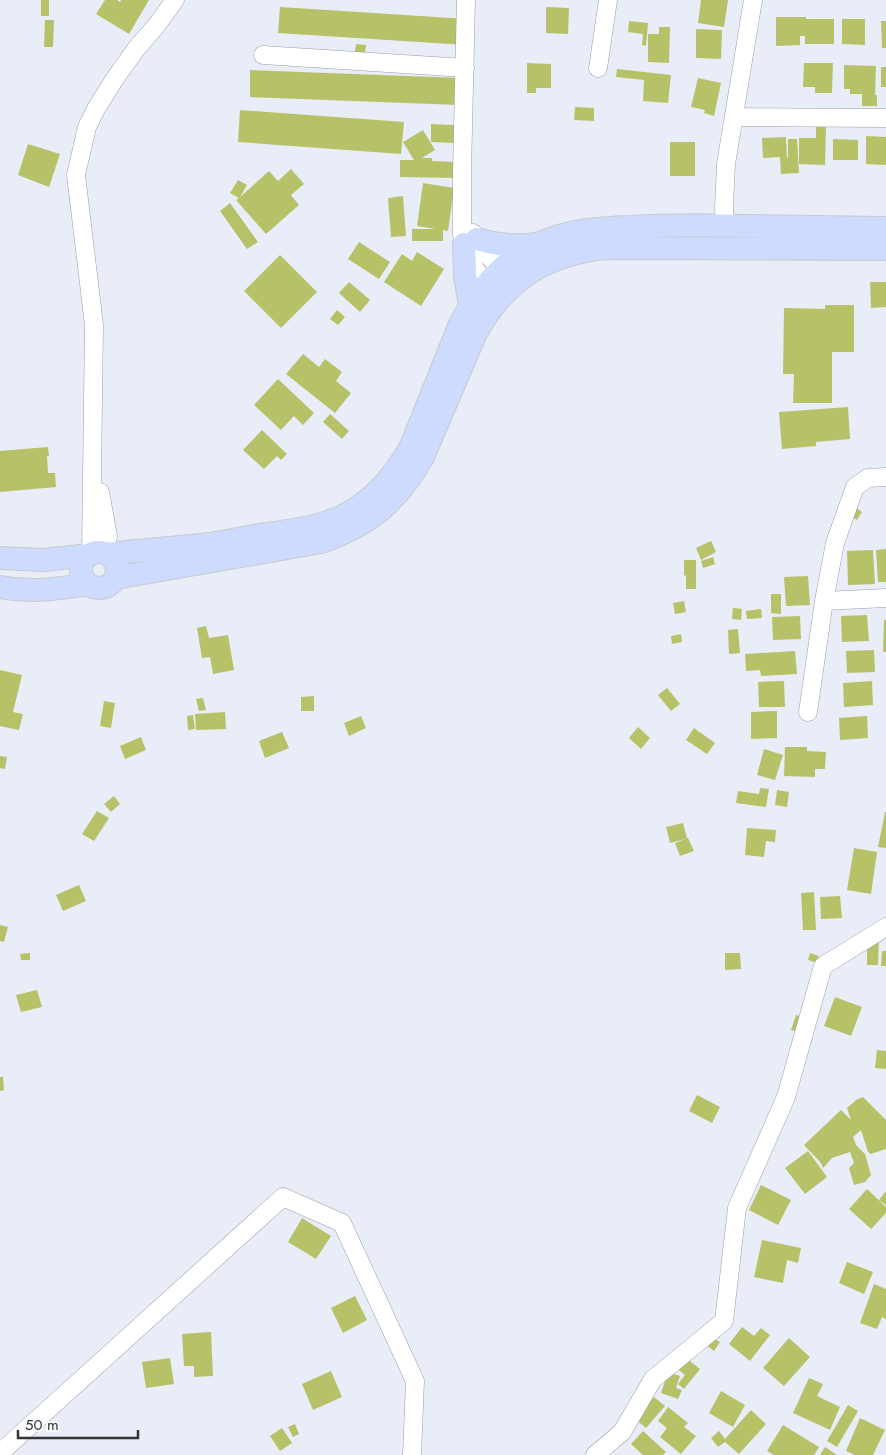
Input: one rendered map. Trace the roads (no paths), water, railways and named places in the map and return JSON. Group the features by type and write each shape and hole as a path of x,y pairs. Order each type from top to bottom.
{"main road":[{"path":"115,578 321,542 357,527 373,516 402,490 414,474 424,457 475,335 484,320 499,285 524,252 539,244 555,237 585,230 645,226 886,228"},
{"path":"470,306 465,275 470,242 508,246 539,244"},
{"path":"0,558 43,560 209,544 314,526 340,517 364,503 391,478 402,462 411,446 460,324 470,306 499,285 552,260 588,250 606,248 886,249"},
{"path":"0,587 46,590 88,584 92,586 108,586 117,573 115,562 98,554 85,558 81,569 88,584"}],"street":[{"path":"98,554 108,539 108,531 100,499 96,455 93,445 94,325 76,175 87,127 96,109 119,72 175,0"},
{"path":"466,0 462,210 470,242 499,285"},
{"path":"598,68 608,0"},
{"path":"725,226 726,164 753,0"},
{"path":"263,55 465,68"},
{"path":"734,117 886,118"},
{"path":"808,712 824,601 835,543 855,487 868,478 886,477"},
{"path":"824,601 886,598"},
{"path":"595,1455 622,1432 653,1379 724,1320 737,1208 786,1097 823,966 886,927"},
{"path":"0,1453 283,1197 342,1223 415,1381 412,1455"}]}
